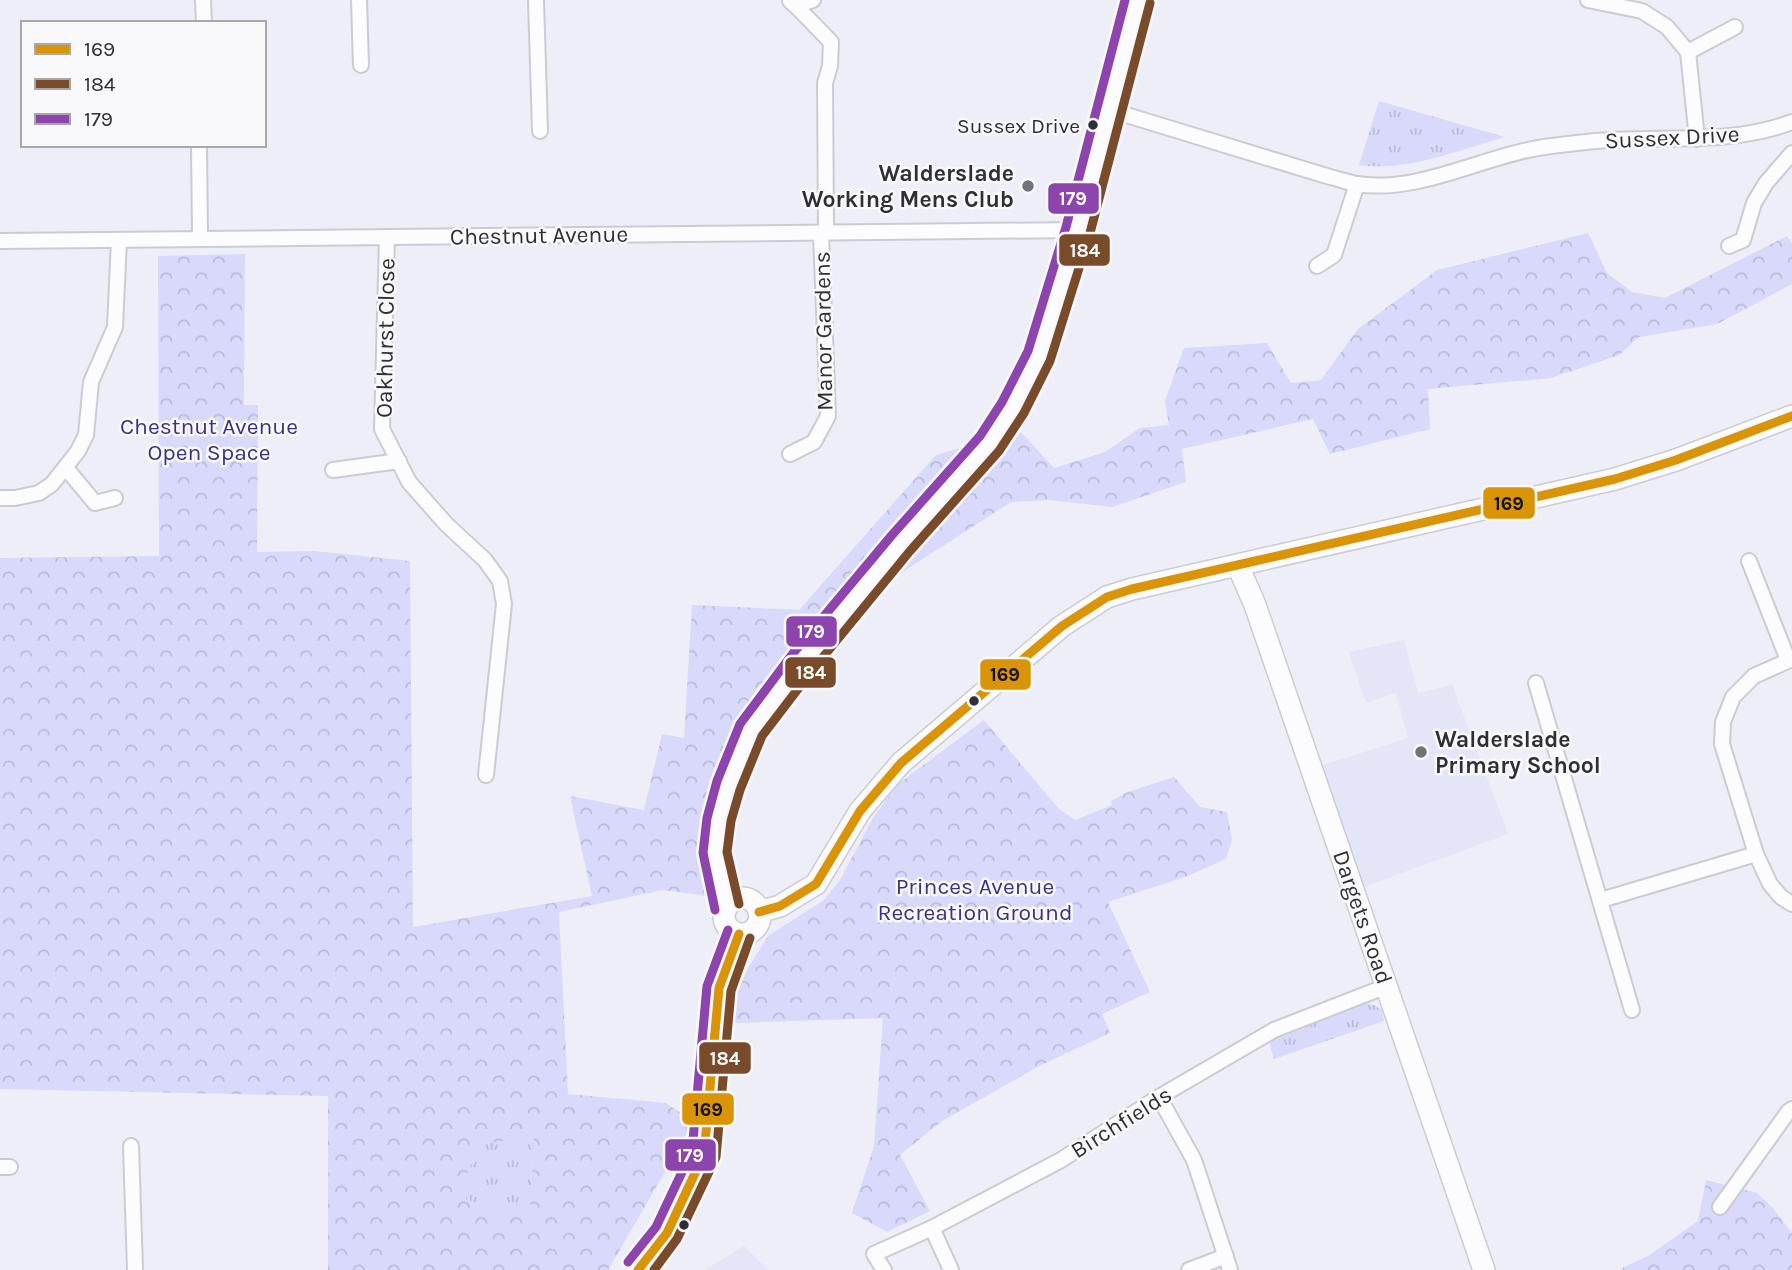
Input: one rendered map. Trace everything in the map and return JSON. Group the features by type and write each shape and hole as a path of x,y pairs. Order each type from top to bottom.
{"street":[{"path":"203,0 204,21"},
{"path":"359,0 361,65"},
{"path":"536,0 540,131"},
{"path":"792,3 813,0"},
{"path":"727,907 715,852 719,819 728,786 751,730 764,710 901,543 990,443 1013,408 1042,347 1078,230 1138,0"},
{"path":"1588,0 1642,11 1667,27 1688,52 1697,139"},
{"name":"Manor Gardens","path":"790,454 814,442 828,416 824,232 825,83 830,66 831,42 792,3"},
{"path":"1688,52 1735,27"},
{"name":"Sussex Drive","path":"1110,110 1357,184 1384,185 1410,182 1527,150 1589,141 1697,139 1791,127"},
{"path":"199,147 200,238"},
{"path":"1729,246 1743,240 1754,203 1766,183 1792,153"},
{"path":"1317,266 1334,255 1357,184"},
{"name":"Chestnut Avenue","path":"0,241 1078,230"},
{"name":"Oakhurst Close","path":"387,237 382,429 409,482 446,524 485,560 500,581 504,604 486,775"},
{"path":"0,498 39,494 66,468 86,435 89,392 116,327 119,240"},
{"path":"759,912 780,906 816,884 860,811 901,763 1062,626 1107,597 1132,589 1615,479 1676,460 1792,416"},
{"path":"333,470 399,461"},
{"path":"66,468 95,503 115,498"},
{"path":"1749,561 1790,660 1754,676 1733,697 1723,722 1722,744 1756,854 1770,884 1792,904"},
{"name":"Dargets Road","path":"1238,566 1255,605 1484,1270"},
{"path":"1536,683 1632,1010"},
{"path":"1601,900 1756,854"},
{"path":"742,898 753,902 759,912 755,928 751,932 734,932 726,923 727,907 742,898"},
{"path":"638,1270 667,1233 704,1154 719,988 739,934"},
{"name":"Birchfields","path":"884,1270 874,1254 932,1228 1061,1160 1159,1097 1274,1030 1387,986"},
{"path":"1159,1097 1194,1160 1228,1263 1189,1270"},
{"path":"1720,1207 1792,1110"},
{"path":"131,1146 135,1270"},
{"path":"932,1228 951,1270"}],"shaded area":[{"name":"Walderslade Primary School","path":"1404,640 1418,693 1452,685 1508,834 1361,888 1320,766 1408,738 1396,693 1366,703 1349,652"},
{"path":"744,1246 768,1270 705,1270"}],"green space":[{"path":"1379,101 1505,137 1414,163 1359,165"},
{"path":"1588,233 1607,273 1632,292 1665,298 1787,236 1792,244 1792,284 1717,324 1639,337 1619,355 1551,378 1428,389 1430,429 1330,454 1313,419 1182,449 1186,482 1112,507 1049,500 1011,502 870,593 1021,432 1054,468 1105,452 1140,428 1169,425 1165,401 1184,348 1267,343 1291,383 1321,380 1358,329 1437,270"},
{"name":"Chestnut Avenue Open Space","path":"245,254 244,405 258,405 257,552 314,551 410,561 413,927 592,896 570,796 644,810 662,734 684,738 692,605 799,610 936,455 969,446 821,611 731,748 710,822 705,855 707,896 663,890 559,912 568,1094 666,1103 694,1122 608,1270 328,1270 328,1096 0,1089 0,558 159,556 158,256","holes":["534,1137 530,1208 495,1211 466,1199 466,1177 479,1144"]},
{"name":"Princes Avenue Recreation Ground","path":"984,720 1058,808 1075,820 1112,805 1111,801 1128,792 1174,777 1200,807 1227,812 1232,840 1226,859 1185,877 1108,902 1150,992 1102,1014 1110,1033 1041,1065 942,1121 900,1155 930,1211 887,1232 852,1213 874,1146 883,1018 732,1023 731,1007 748,968 768,936 824,900 840,880 873,818 898,784"},
{"path":"1364,1004 1374,1005 1382,1010 1384,1021 1274,1059 1269,1042"},
{"path":"534,1137 530,1209 495,1211 465,1199 466,1177 479,1144"},
{"path":"1706,1180 1757,1193 1772,1207 1792,1233 1792,1270 1623,1270 1622,1268 1648,1256 1698,1221"}],"transit line":[{"name":"179","path":"715,910 703,853 707,818 717,781 740,724 794,652 980,436 1002,402 1028,351 1066,227 1125,0"},
{"name":"184","path":"739,904 727,852 731,821 740,790 762,736 910,551 999,451 1024,413 1050,361 1090,233 1150,3"},
{"name":"169","path":"759,912 780,906 816,884 860,811 901,763 1062,626 1107,597 1132,589 1615,479 1676,460 1792,416"},
{"name":"179","path":"628,1262 656,1227 692,1151 707,986 728,930"},
{"name":"169","path":"638,1270 667,1233 704,1154 719,988 739,934"},
{"name":"184","path":"654,1270 677,1239 716,1157 731,991 750,938"}],"place":[{"name":"Sussex Drive","path":"1093,125"},
{"name":"Walderslade Working Mens Club","path":"1028,186"},
{"name":"Walderslade Primary School","path":"1421,752"}]}
